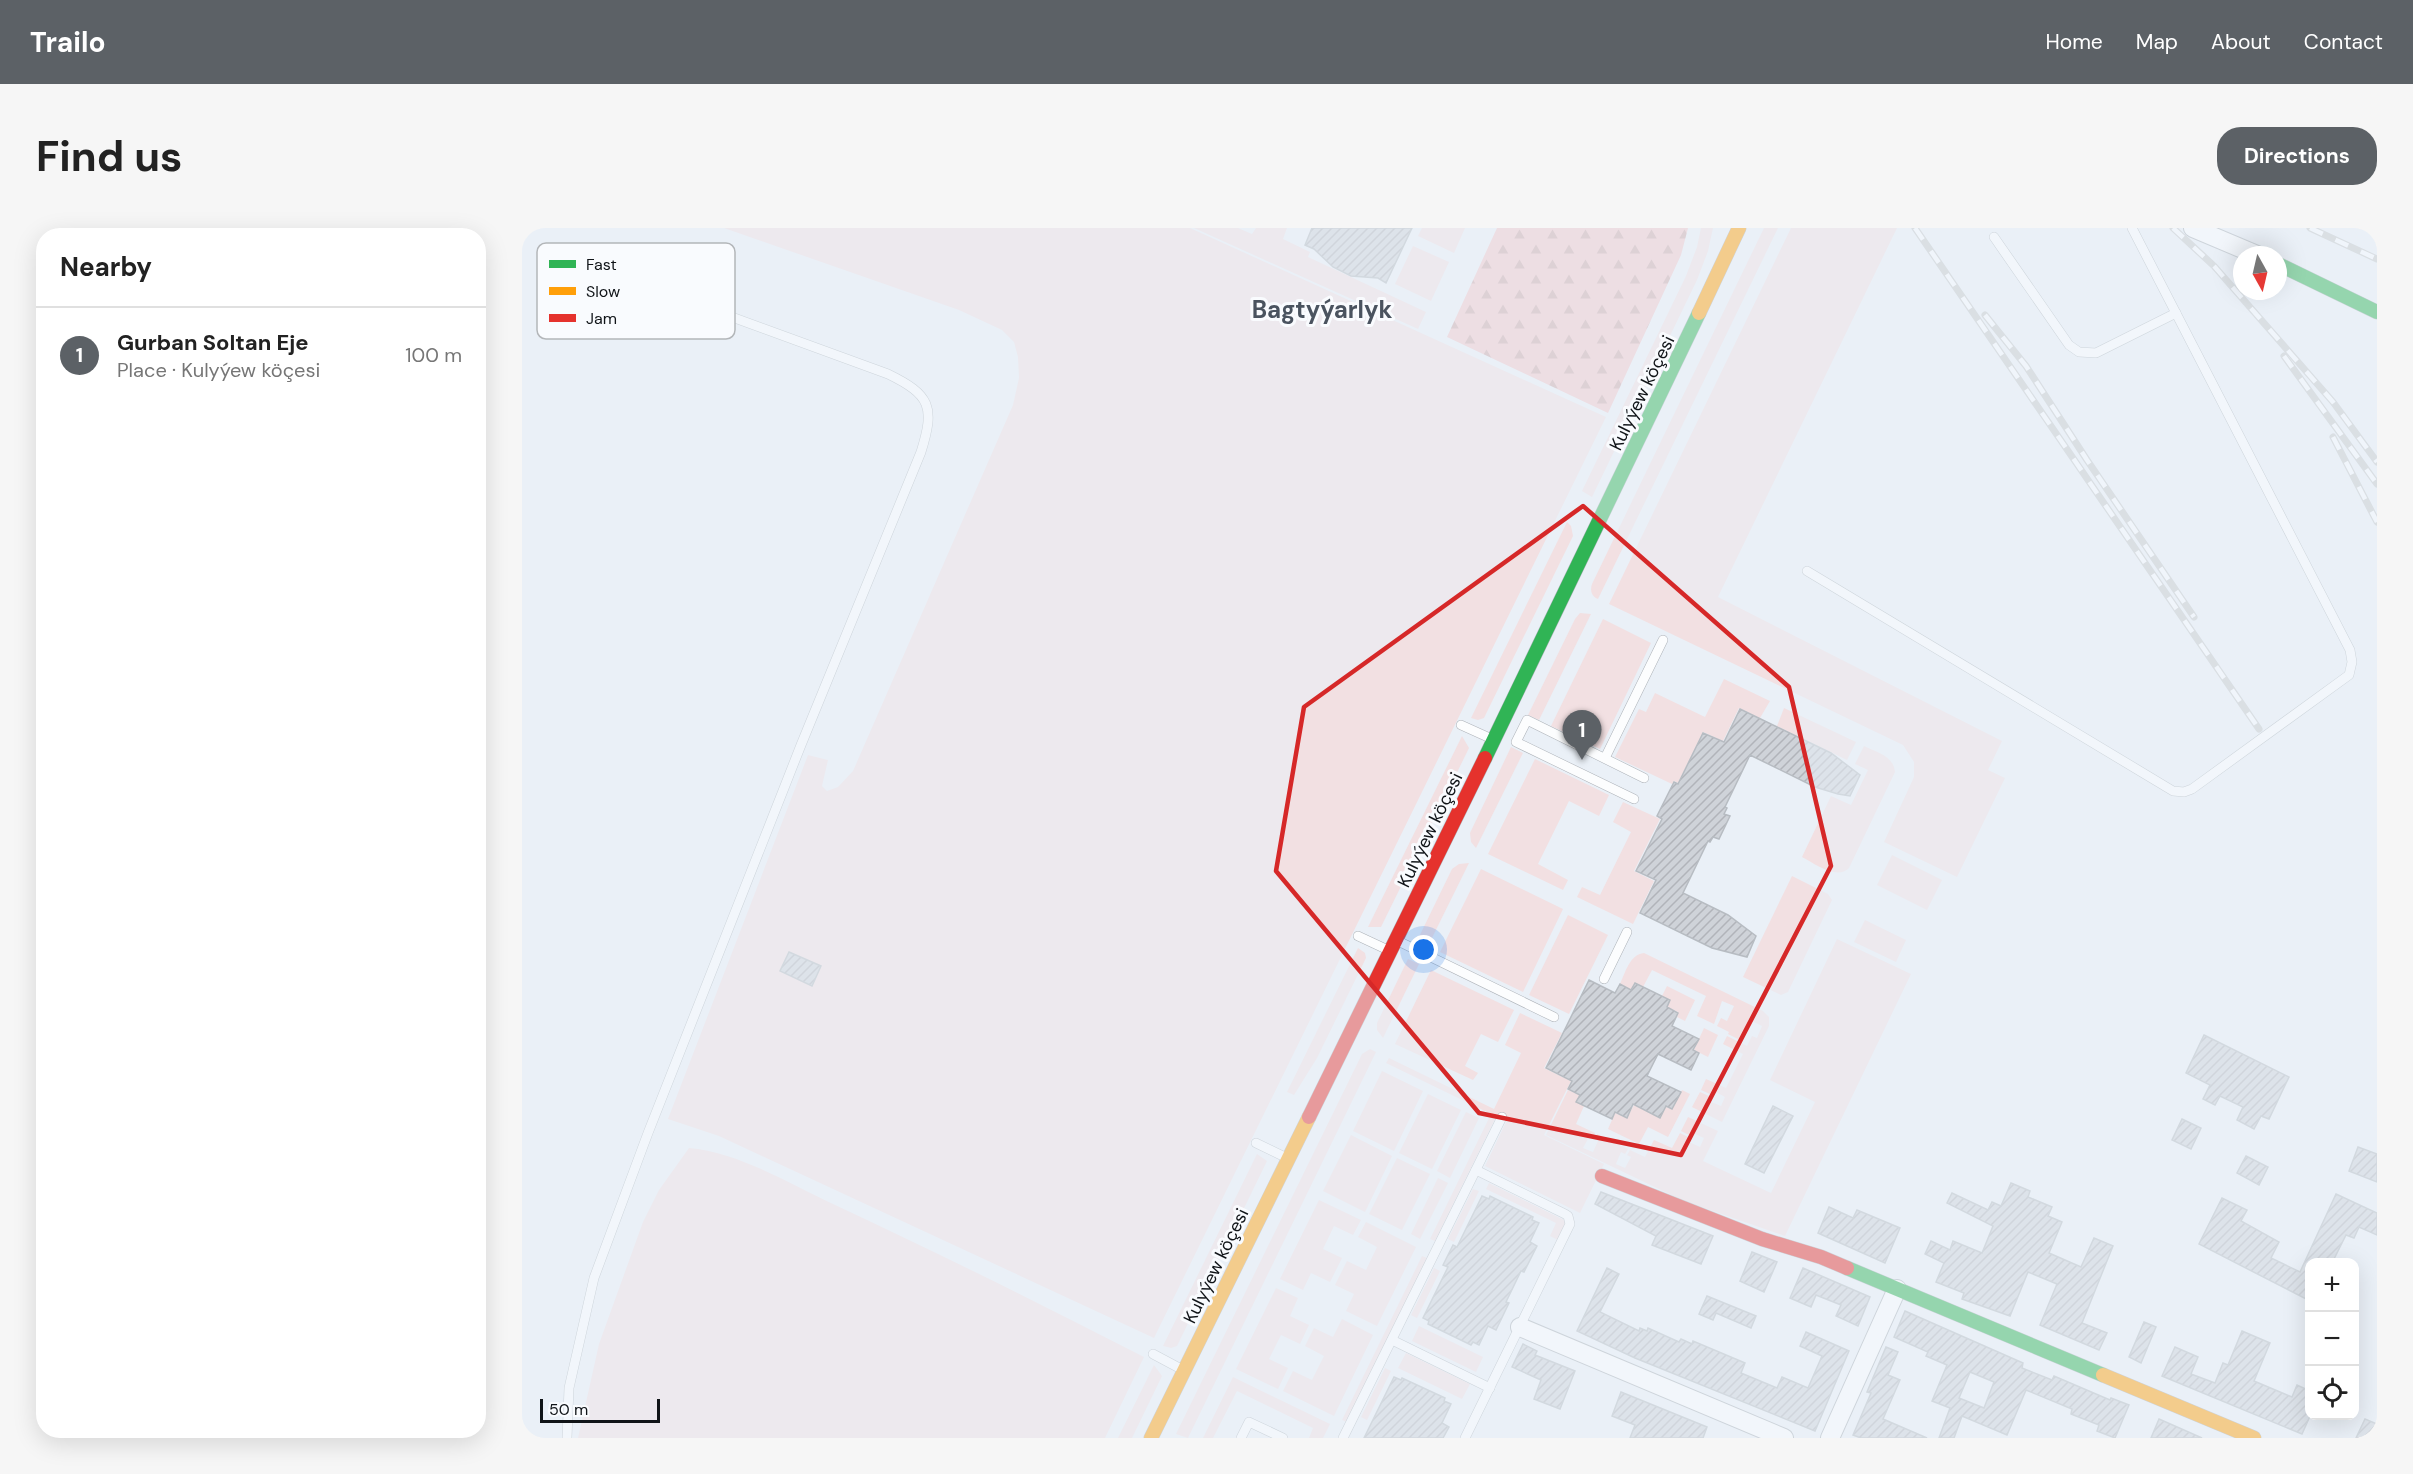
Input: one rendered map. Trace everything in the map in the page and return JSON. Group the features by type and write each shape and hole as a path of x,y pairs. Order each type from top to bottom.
{"street":[{"path":"2193,228 2236,246"},
{"name":"Kulyýew köçesi","path":"1155,1437 1739,231"},
{"path":"2287,268 2377,312"},
{"path":"1602,1176 1762,1239 1821,1257 2254,1438"},
{"path":"1830,1438 1897,1289"},
{"path":"1520,1327 1784,1438"}],"lane":[{"path":"1807,571 2174,791 2184,792 2192,789 2349,675 2352,662 2350,650 2132,228"},
{"path":"1994,237 2069,345 2079,352 2096,353 2176,313"},
{"path":"567,1438 569,1388 594,1278 648,1133 801,745 921,453 929,419 928,406 920,394 906,383 888,374 735,317"},
{"path":"1605,758 1663,640"},
{"path":"1634,799 1516,742 1521,731 1527,720 1644,778"},
{"path":"1503,722 1521,731"},
{"path":"1461,725 1494,740"},
{"path":"1604,979 1628,932"},
{"path":"1358,936 1393,946 1554,1017"},
{"path":"1343,1438 1502,1117"},
{"path":"1256,1143 1288,1159"},
{"path":"1465,1438 1569,1227 1570,1220 1565,1214 1476,1170"},
{"path":"1392,1340 1490,1388"},
{"path":"1153,1354 1185,1371"},
{"path":"1241,1438 1249,1422 1283,1438"}],"highlighted area":[{"path":"1583,506 1789,687 1831,866 1681,1155 1479,1113 1276,871 1304,707"}],"shaded area":[{"path":"724,228 1190,228 1606,417 1154,1338 719,1136 668,1119 808,755 828,760 822,786 827,791 838,787 853,771 1013,405 1019,378 1018,357 1014,342 1002,330 959,310"},
{"path":"1194,228 1238,228 1252,234 1256,228 1287,228 1283,239 1310,252 1308,257 1426,312 1418,329"},
{"path":"1422,228 1465,228 1454,253 1418,236"},
{"path":"1701,228 1713,228 1708,251 1697,280 1592,497 1582,491 1686,276 1697,247"},
{"path":"1764,228 1778,228 1598,599 1592,593 1592,584"},
{"path":"1791,228 1897,228 1718,597 2002,741 1988,770 2005,778 1957,877 1884,842 1914,777 1914,762 1903,745 1609,604"},
{"path":"1413,246 1449,262 1431,301 1395,284"},
{"path":"1567,522 1571,526 1573,536 1484,718 1478,720 1471,718"},
{"path":"1580,613 1591,614 1539,720 1528,715"},
{"path":"1603,619 1651,643 1600,749 1551,726"},
{"path":"1724,679 1770,701 1760,718 1739,708 1723,741 1703,732 1678,783 1674,781 1672,784 1615,757 1639,709 1646,712 1655,693 1705,717"},
{"path":"1784,708 1856,742 1847,760 1777,726"},
{"path":"1462,736 1469,748 1381,927 1368,927"},
{"path":"1864,746 1888,758 1895,772 1849,868 1844,872 1832,872 1802,857 1831,796 1851,805 1868,770 1855,764"},
{"path":"1511,747 1523,753 1476,848 1471,842 1470,833"},
{"path":"1535,759 1609,795 1599,816 1569,801 1538,864 1568,880 1563,890 1488,854"},
{"path":"1623,802 1660,819 1634,871 1654,881 1633,924 1577,897 1582,887 1600,895 1631,832 1613,822"},
{"path":"1892,855 1942,880 1927,910 1877,885"},
{"path":"1469,863 1428,946 1417,941 1452,869 1459,864"},
{"path":"1481,869 1563,909 1523,992 1440,952"},
{"path":"1792,876 1828,894 1832,900 1788,992 1781,995 1743,977"},
{"path":"1568,915 1608,935 1569,1014 1529,995"},
{"path":"1865,920 1906,940 1896,962 1854,942"},
{"path":"1837,939 1911,974 1785,1236 1684,1201 1546,1135 1568,1090 1580,1095 1576,1102 1584,1106 1576,1124 1595,1133 1593,1138 1589,1137 1583,1148 1593,1152 1598,1141 1595,1139 1597,1134 1628,1149 1625,1154 1621,1152 1616,1164 1625,1168 1631,1157 1627,1155 1630,1150 1645,1157 1654,1140 1672,1148 1680,1133 1690,1138 1689,1142 1700,1147 1704,1138 1693,1133 1691,1136 1681,1131 1688,1117 1718,1131 1703,1161 1771,1193 1815,1102 1770,1080"},
{"path":"1358,948 1365,953 1366,958 1317,1058 1294,1095 1287,1092"},
{"path":"1644,953 1763,1011 1769,1017 1769,1026 1722,1122 1692,1107 1700,1092 1711,1097 1709,1101 1721,1106 1725,1097 1714,1091 1712,1095 1701,1090 1706,1079 1726,1088 1743,1054 1723,1044 1727,1036 1747,1046 1752,1036 1757,1038 1762,1026 1752,1021 1742,1041 1728,1034 1729,1032 1717,1026 1721,1018 1727,1021 1734,1006 1722,1001 1714,1024 1697,1016 1706,996 1652,970 1643,987 1635,983 1631,990 1620,984 1632,960"},
{"path":"1408,959 1419,964 1383,1038 1377,1030 1377,1023"},
{"path":"1431,970 1514,1010 1498,1042 1481,1034 1465,1066 1478,1073 1473,1080 1395,1044"},
{"path":"1667,986 1695,1000 1685,1021 1677,1017 1678,1012 1667,1007 1670,1000 1662,996"},
{"path":"1520,1013 1562,1033 1544,1068 1571,1081 1544,1135 1604,1164 1580,1213 1485,1166 1508,1118 1498,1113 1435,1241 1430,1239 1491,1114 1386,1063 1389,1058 1494,1109 1521,1053 1505,1045"},
{"path":"1704,1028 1718,1035 1708,1057 1694,1050"},
{"path":"1370,1049 1376,1052 1188,1438 1176,1434 1362,1054"},
{"path":"1382,1071 1423,1091 1394,1151 1353,1131"},
{"path":"1682,1090 1690,1094 1668,1137 1648,1127 1639,1144 1608,1129 1615,1113 1627,1118 1634,1105 1660,1118 1666,1107 1672,1109"},
{"path":"1428,1094 1461,1110 1432,1169 1399,1153"},
{"path":"1466,1112 1479,1118 1450,1178 1437,1171"},
{"path":"1351,1135 1392,1156 1365,1212 1323,1191"},
{"path":"689,1148 726,1155 762,1170 989,1279 1144,1357 1105,1438 578,1438 599,1344 643,1222 659,1190"},
{"path":"1257,1154 1267,1161 1177,1346 1171,1348 1163,1346"},
{"path":"1397,1158 1430,1174 1402,1230 1369,1214"},
{"path":"1438,1178 1448,1183 1420,1239 1411,1234"},
{"path":"1489,1183 1564,1220 1566,1224 1558,1240 1550,1236 1556,1223 1486,1189"},
{"path":"1473,1189 1479,1191 1454,1242 1448,1239"},
{"path":"1319,1200 1361,1220 1353,1235 1334,1226 1323,1249 1342,1258 1330,1282 1311,1273 1303,1290 1280,1279"},
{"path":"1366,1222 1416,1247 1377,1326 1346,1311 1354,1294 1335,1285 1347,1261 1366,1270 1377,1247 1358,1237"},
{"path":"1422,1256 1427,1258 1347,1422 1342,1420"},
{"path":"1434,1268 1440,1271 1417,1318 1411,1315"},
{"path":"1276,1288 1298,1298 1290,1316 1309,1325 1300,1344 1281,1335 1269,1359 1288,1368 1278,1389 1236,1369"},
{"path":"1342,1319 1373,1335 1334,1416 1283,1391 1293,1371 1312,1380 1324,1356 1305,1346 1314,1328 1333,1337"},
{"path":"1419,1326 1483,1357 1476,1372 1412,1341"},
{"path":"1406,1353 1470,1384 1462,1399 1398,1368"},
{"path":"1154,1365 1162,1376 1132,1438 1118,1438"},
{"path":"1385,1368 1391,1371 1367,1420 1361,1417"},
{"path":"1233,1377 1330,1424 1323,1438 1309,1438 1313,1428 1237,1391 1213,1438 1203,1438"}],"green space":[{"path":"1497,228 1688,228 1681,255 1608,413 1447,337"}],"building":[{"path":"1312,228 1412,228 1386,283 1378,278 1351,276 1333,267 1314,249 1305,245"},
{"path":"1740,709 1831,753 1860,775 1850,796 1838,794 1815,787 1750,755 1725,807 1727,808 1724,814 1730,816 1719,839 1713,837 1710,842 1708,841 1683,893 1728,915 1756,936 1747,957 1712,948 1640,913 1656,880 1636,871 1662,819 1657,816 1674,782 1678,784 1703,733 1724,742"},
{"path":"789,952 821,966 812,986 780,971"},
{"path":"1589,980 1615,993 1620,984 1631,990 1635,983 1670,1000 1667,1007 1678,1013 1672,1026 1699,1039 1693,1050 1699,1053 1691,1070 1658,1054 1647,1076 1681,1092 1672,1109 1666,1106 1660,1118 1633,1104 1627,1118 1615,1112 1612,1119 1576,1102 1580,1095 1568,1089 1572,1081 1546,1068"},
{"path":"2204,1035 2289,1077 2269,1119 2261,1116 2254,1129 2237,1120 2243,1107 2220,1096 2215,1105 2203,1099 2210,1085 2186,1073"},
{"path":"1773,1106 1793,1116 1764,1173 1745,1164"},
{"path":"2182,1119 2201,1128 2191,1149 2172,1140"},
{"path":"2358,1147 2377,1154 2377,1182 2349,1171"},
{"path":"2246,1156 2268,1167 2259,1185 2237,1173"},
{"path":"2011,1183 2030,1191 2028,1197 2052,1207 2048,1216 2062,1222 2049,1253 2081,1267 2094,1238 2113,1246 2082,1323 2107,1333 2099,1350 2040,1325 2057,1284 2028,1272 2010,1316 1962,1299 1964,1293 1936,1282 1944,1263 1925,1254 1931,1241 1950,1250 1953,1241 1982,1253 1993,1226 1947,1203 1952,1193 1988,1210 1992,1202 2001,1206"},
{"path":"1601,1192 1713,1236 1701,1264 1652,1245 1656,1236 1595,1204"},
{"path":"2336,1194 2377,1213 2377,1235 2359,1227 2354,1238 2346,1235 2334,1258 2306,1258"},
{"path":"1482,1196 1489,1199 1490,1196 1533,1217 1532,1220 1539,1223 1530,1242 1537,1246 1524,1272 1521,1271 1496,1330 1488,1326 1479,1345 1473,1342 1471,1345 1428,1324 1429,1321 1423,1318 1448,1267 1443,1265 1453,1245 1457,1247"},
{"path":"2222,1198 2247,1210 2241,1221 2279,1242 2271,1258 2300,1272 2305,1261 2305,1298 2199,1244"},
{"path":"1829,1207 1853,1218 1857,1210 1900,1228 1885,1263 1818,1233"},
{"path":"1752,1252 1777,1262 1764,1292 1740,1281"},
{"path":"1607,1268 1619,1274 1600,1312 1639,1331 1640,1328 1647,1331 1648,1328 1679,1342 1681,1339 1692,1344 1693,1341 1745,1363 1741,1373 1777,1388 1782,1377 1808,1388 1822,1356 1800,1346 1806,1332 1849,1351 1815,1431 1635,1358 1577,1331"},
{"path":"1803,1268 1870,1297 1858,1326 1836,1316 1841,1305 1816,1295 1811,1307 1790,1298"},
{"path":"1707,1296 1756,1316 1751,1328 1716,1313 1713,1320 1699,1314"},
{"path":"1905,1311 2023,1363 2022,1368 2052,1380 2054,1376 2110,1400 2111,1398 2129,1405 2115,1438 2097,1431 2099,1425 2071,1414 2072,1409 2026,1390 2007,1435 1962,1416 1954,1438 1939,1438 1950,1408 1932,1401 1947,1365 1926,1356 1928,1352 1894,1337","holes":["1970,1372 1994,1382 1984,1408 1959,1398"]},
{"path":"2144,1322 2156,1327 2141,1363 2129,1357"},
{"path":"2242,1331 2270,1343 2254,1381 2292,1397 2297,1385 2305,1389 2305,1420 2308,1420 2302,1434 2162,1376 2175,1347 2198,1357 2191,1374 2215,1383 2223,1363 2228,1365"},
{"path":"1523,1344 1537,1351 1535,1355 1575,1371 1560,1409 1534,1399 1541,1380 1512,1367"},
{"path":"1886,1347 1898,1352 1888,1375 1900,1380 1883,1419 1927,1438 1861,1438 1853,1435 1871,1393 1867,1392"},
{"path":"1394,1377 1401,1380 1402,1378 1445,1398 1444,1401 1451,1404 1442,1423 1449,1427 1443,1438 1364,1438"},
{"path":"1621,1392 1707,1427 1703,1438 1630,1438 1635,1425 1612,1416"},
{"path":"2159,1419 2202,1438 2151,1438"},
{"path":"2365,1419 2377,1424 2377,1438 2356,1438"}],"railway":[{"path":"1915,228 2259,729"},
{"path":"2173,228 2214,266 2333,402 2377,462"},
{"path":"2310,228 2377,259"},
{"path":"1985,315 2026,366 2194,617"},
{"path":"2284,356 2377,484"},
{"path":"2333,437 2377,522"}],"traffic: fast":[{"path":"2287,268 2377,312"},
{"path":"1485,758 1699,313"},
{"path":"1847,1268 2103,1375"}],"traffic: slow":[{"path":"1699,313 1739,228"},
{"path":"1151,1438 1309,1117"},
{"path":"2103,1375 2254,1438"}],"traffic: jam":[{"path":"1309,1117 1485,758"},
{"path":"1602,1176 1762,1239 1821,1257 1847,1268"}],"place":[{"name":"Gurban Soltan Eje","path":"1582,760"}],"district":[{"name":"Bagtyýarlyk","path":"1322,309"}]}
